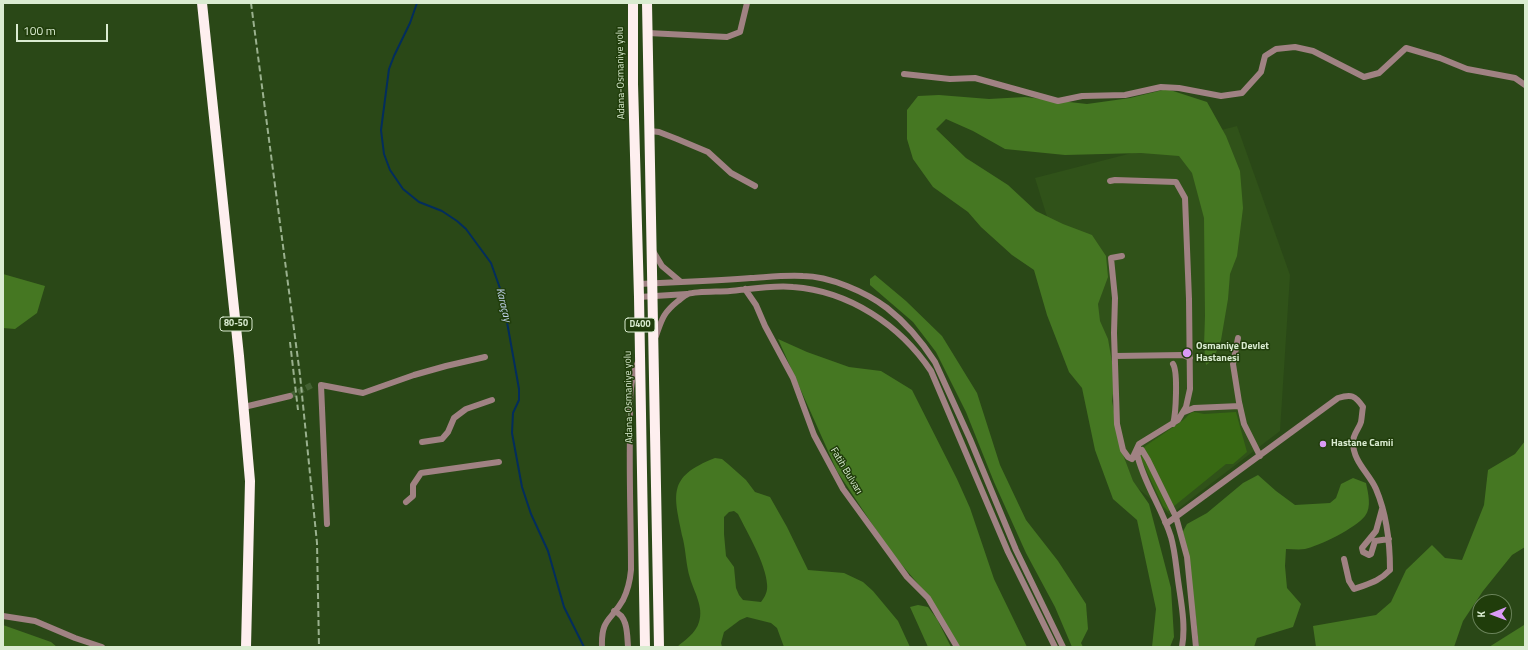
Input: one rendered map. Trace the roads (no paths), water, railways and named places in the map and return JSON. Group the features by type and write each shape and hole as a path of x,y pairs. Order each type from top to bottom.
{"highway":[{"name":"80-50","path":"202,3 247,406 250,481 246,647"},
{"path":"209,3 255,482 250,647"},
{"name":"Adana-Osmaniye yolu","path":"633,3 633,84 639,284 645,647"},
{"name":"D400","path":"647,3 653,250 658,647"}],"street":[{"path":"648,32 727,37 740,32 747,3"},
{"path":"904,74 950,79 975,78 1058,101 1082,96 1125,95 1161,87 1179,88 1221,96 1242,92 1261,72 1265,56 1276,49 1295,47 1313,51 1364,77 1379,73 1406,48 1440,58 1467,69 1514,78 1525,85"},
{"path":"650,131 659,132 677,138 708,152 731,173 754,186"},
{"path":"1110,181 1137,180 1176,182 1185,198 1189,299 1190,389 1186,407 1178,420 1138,444 1132,459"},
{"path":"653,250 662,266 682,282"},
{"path":"1122,256 1112,258 1115,298 1117,424 1123,450 1128,457 1132,459"},
{"path":"639,284 804,276 825,279 846,286 886,308 903,323 929,352 935,362 961,417 1016,550 1063,647"},
{"path":"639,297 792,287 826,292 882,319 894,328 920,355 931,371 1005,546 1055,647"},
{"name":"Fatih Bulvarı","path":"745,289 756,305 765,326 794,378 814,435 843,489 903,572 928,598 957,647"},
{"path":"653,345 662,319 669,308 687,294"},
{"path":"1238,338 1233,364 1240,406 1244,424 1260,456"},
{"path":"1115,356 1183,356 1190,358"},
{"path":"314,384 363,393 414,375 485,357"},
{"path":"602,647 603,626 622,602 630,582 631,394 633,373 640,358"},
{"path":"1173,364 1176,372 1176,385 1173,424"},
{"path":"321,386 327,524"},
{"path":"1165,522 1166,524 1176,517 1338,398 1348,395 1358,399 1363,407 1361,423 1355,433 1353,442 1358,459 1375,486 1382,507 1389,539 1390,570 1370,585 1354,589 1349,581 1344,559"},
{"path":"247,406 290,396"},
{"path":"422,442 442,439 448,432 454,418 466,409 492,400"},
{"path":"1184,412 1194,408 1240,406"},
{"path":"1132,459 1142,450 1176,517 1187,557 1196,647"},
{"path":"1132,459 1137,454 1145,478 1171,537 1181,603 1184,636 1182,647"},
{"path":"406,502 413,496 414,485 421,473 500,462"},
{"path":"1382,507 1376,531 1362,548 1363,552 1368,555 1371,554 1375,541 1389,539"},
{"path":"614,611 624,619 628,647"},
{"path":"3,616 35,621 75,638 102,647"}],"waterway":[{"name":"Karaçay","path":"417,3 410,23 389,69 381,130 384,154 390,170 403,189 419,202 442,211 457,221 466,229 491,263 502,294 519,389 519,400 513,413 512,433 522,487 531,514 548,551 564,607 584,647"}],"tunnel":[{"path":"290,396 314,384"}],"railway":[{"path":"251,3 300,375 317,543 319,647"},
{"path":"290,342 298,410"}],"place":[{"name":"Osmaniye Devlet Hastanesi","path":"1187,353"},
{"name":"Hastane Camii","path":"1323,444"}]}
